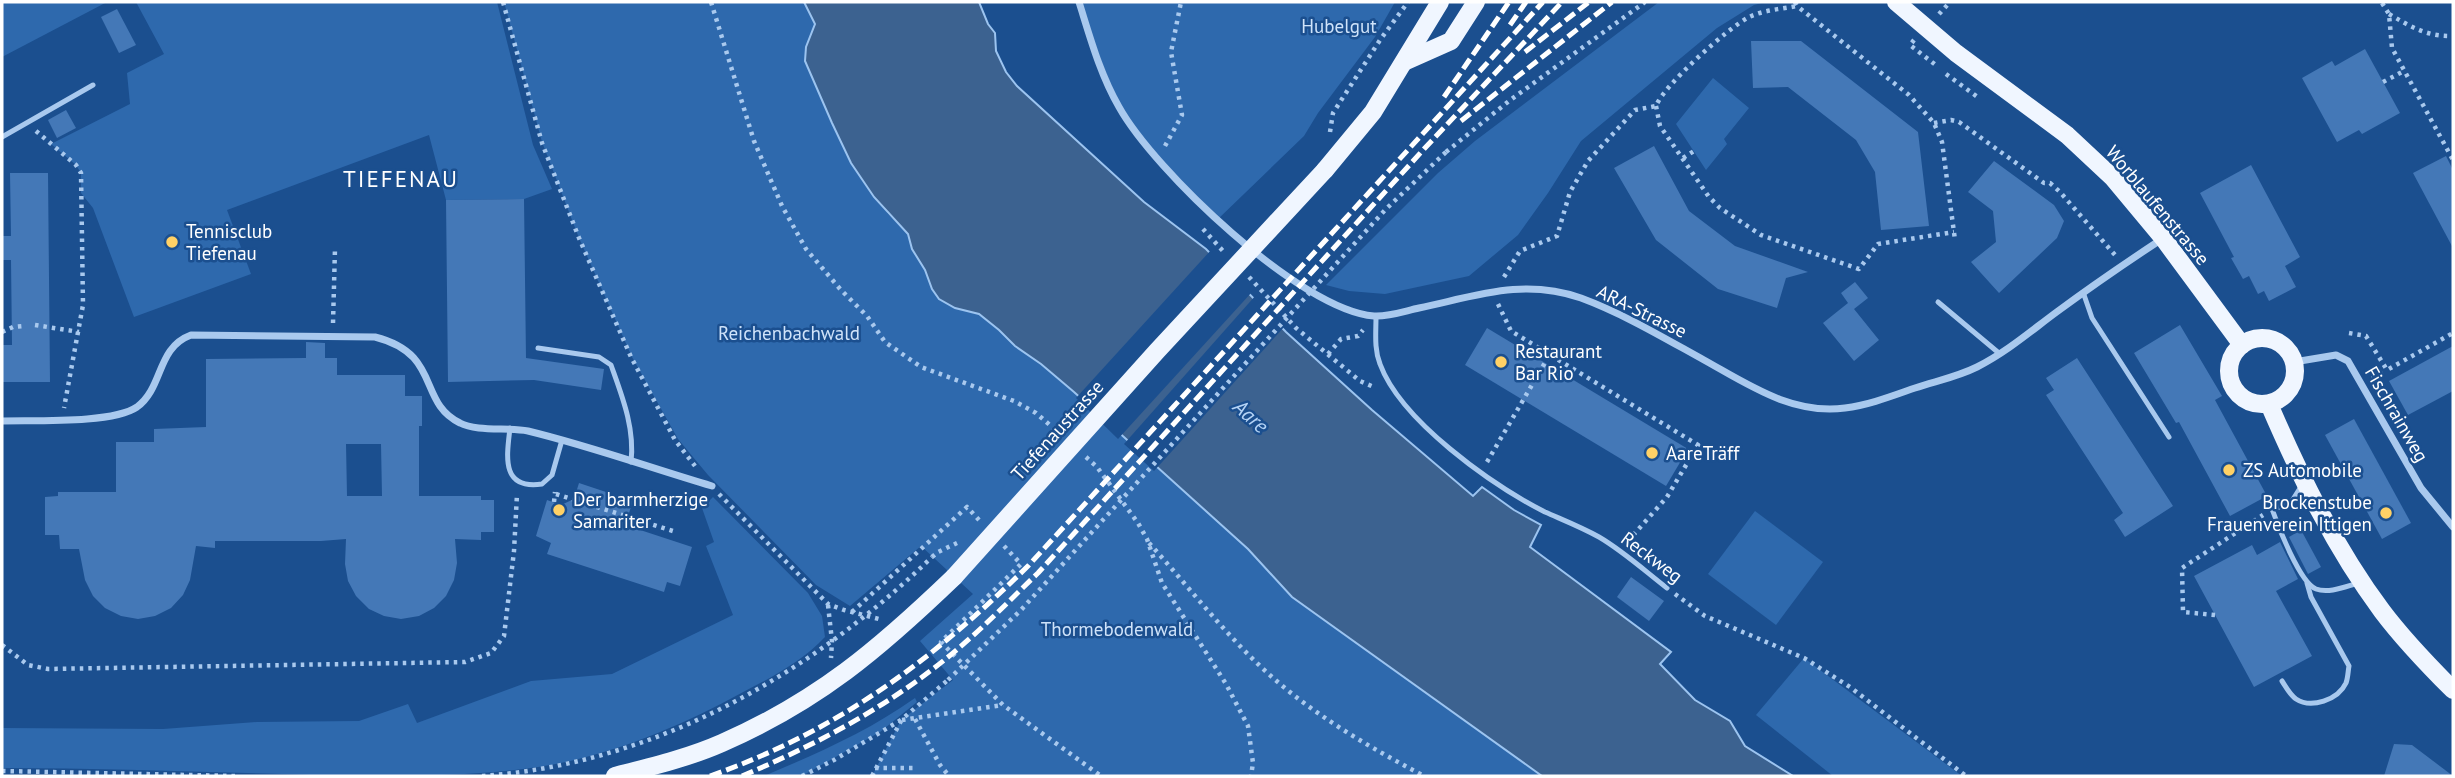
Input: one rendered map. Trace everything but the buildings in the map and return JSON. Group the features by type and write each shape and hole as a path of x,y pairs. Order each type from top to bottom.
{"main road":[{"name":"Tiefenaustrasse","path":"615,776 665,763 719,744 776,718 820,691 868,656 904,625 954,576 1350,140 1373,112 1440,2"},
{"path":"1406,61 1451,41 1476,2"},
{"name":"Worblaufenstrasse","path":"1896,2 1955,53 2067,135 2113,178 2164,238 2242,345"},
{"path":"2254,339 2269,339 2286,348 2294,362 2292,385 2285,396 2269,404 2244,400 2233,388 2229,363 2242,345 2254,339"},
{"path":"2269,404 2304,483 2362,582 2402,636 2453,690"}],"street":[{"name":"ARA-Strasse","path":"1079,2 1099,65 1120,109 1158,159 1217,220 1278,271 1307,291 1345,311 1376,317 1495,290 1525,287 1554,291 1575,296 1625,316 1766,395 1811,409 1842,409 1864,405 1963,374 2000,354 2083,292 2164,238"},
{"path":"2,421 113,416 137,407 153,385 170,349 179,340 191,335 374,337 398,345 418,361 438,403 447,415 463,425 510,428 562,440 712,486"},
{"name":"Fischrainweg","path":"2294,362 2336,355 2348,361 2421,488 2453,527"}],"lane":[{"path":"2,137 93,85"},
{"path":"2083,292 2092,318 2169,437"},
{"path":"1938,302 2000,354"},
{"name":"Reckweg","path":"1376,317 1376,345 1386,378 1399,398 1441,440 1481,472 1521,498 1584,529 1667,588"},
{"path":"538,348 599,357 611,365 629,420 633,448 631,462"},
{"path":"510,428 506,463 508,470 517,479 536,485 549,479 562,440"},
{"path":"2282,681 2297,701 2309,704 2320,702 2336,695 2345,684 2350,666 2311,597 2307,583 2280,534 2272,509 2290,504 2304,483"},
{"path":"2307,583 2318,590 2330,590 2362,582"}],"path":[{"path":"503,2 542,143 579,238 631,357 674,440 712,486 828,604 864,616"},
{"path":"711,2 754,141 782,206 806,249 867,316 885,342 920,367 1014,401 1037,413 1068,441"},
{"path":"1158,159 1182,115 1171,52 1181,2"},
{"path":"1330,138 1333,113 1408,2"},
{"path":"802,776 901,720 948,680 1021,610 1377,219 1446,152 1509,101 1644,2"},
{"path":"2382,3 2389,14 2392,48 2453,160"},
{"path":"1954,232 1878,244 1859,269 1751,230 1709,197 1660,126 1656,106 1675,79 1737,26 1760,14 1796,4 1909,95 1934,123 1942,142 1954,232 1955,240"},
{"path":"2389,14 2431,36 2453,36"},
{"path":"2383,82 2404,71"},
{"path":"1510,266 1520,251 1557,236 1570,192 1588,161 1635,110 1656,106"},
{"path":"30,120 36,131 76,165 81,173 83,306 66,388 63,420"},
{"path":"1934,123 1951,120 1959,122 2044,183 2050,183 2123,264"},
{"path":"1683,158 1694,151"},
{"path":"332,335 335,248"},
{"path":"1500,310 1511,331 1698,445 1667,497 1619,552"},
{"path":"2,332 24,326"},
{"path":"35,326 79,332"},
{"path":"2349,333 2366,336 2387,370 2453,333"},
{"path":"1358,336 1341,339 1328,354 1360,381 1399,398"},
{"path":"1481,472 1550,354"},
{"path":"1078,450 1105,477 1126,505 1146,539 1162,583 1226,684 1248,726 1253,763 1251,776"},
{"path":"2,645 28,665 48,669 465,662 491,653 504,636 514,551 517,479"},
{"path":"554,502 556,494 676,533"},
{"path":"851,612 967,507 971,511"},
{"path":"2216,615 2183,612 2182,568 2272,509"},
{"path":"1146,539 1245,650 1273,677 1332,722 1389,758 1424,776"},
{"path":"1013,555 1021,564 941,642 1003,705 1101,776"},
{"path":"482,776 576,763 653,738 722,708 768,683 832,641 932,557"},
{"name":"Reckweg","path":"1667,588 1705,616 1804,658 1827,672 1966,776"},
{"path":"828,604 832,641"},
{"path":"901,720 1003,705"},
{"path":"915,719 949,776"},
{"path":"872,776 901,720"},
{"path":"875,768 913,768"},
{"path":"2,771 236,776"}],"green space":[{"path":"2,2 107,2 2,57"},
{"path":"136,2 497,2 533,145 552,189 524,199 446,200 429,135 227,210 251,274 134,317 93,208 81,193 81,173 76,165 51,144 130,104 127,73 164,54"},
{"name":"Reichenbachwald","path":"504,2 804,2 815,24 806,47 805,61 832,123 851,163 888,214 908,234 912,249 925,270 932,289 955,308 979,314 1074,392 1248,549 1292,597 1542,776 872,776 901,720 953,680 920,641 973,594 921,546 850,606 816,585 708,475 678,439 632,357 579,238 542,142"},
{"name":"Hubelgut","path":"1079,2 1395,2 1375,37 1304,136 1217,220 1158,159 1120,109"},
{"path":"1659,2 1766,2 1754,5 1717,28 1581,141 1518,235 1469,276 1385,294 1349,291 1326,285 1438,173 1475,141"},
{"path":"1713,78 1749,108 1724,139 1727,144 1706,170 1676,124"},
{"path":"713,497 808,593 822,616 825,637 804,656 769,678 709,710 638,741 538,767 453,775 310,775 2,768 2,728 163,729 257,722 359,721 408,704 417,723 531,681 612,674 733,615 706,546 714,542 702,508"},
{"path":"1755,511 1823,562 1776,625 1708,574"},
{"path":"1804,658 1962,776 1833,776 1756,715"},
{"path":"915,698 917,702 880,732 802,776 764,776 861,731"}],"water":[{"name":"Aare","path":"804,2 979,2 995,33 996,51 1006,72 1017,86 1144,202 1206,249 1286,332 1473,496 1482,487 1541,525 1530,547 1671,652 1660,664 1695,700 1730,721 1745,746 1793,776 1542,776 1292,597 1248,549 1041,364 1015,346 979,314 955,308 939,299 912,249 908,234 874,197 851,163 832,123 805,61 806,47 815,24"}],"pier":[{"path":"1211,250 1252,292 1118,439 1076,398"},
{"path":"1256,295 1285,326 1154,471 1124,444"}],"railway":[{"path":"1444,97 1509,2"},
{"path":"1510,25 1526,2"},
{"path":"710,776 757,758 842,715 920,662 993,599 1029,565 1543,2"},
{"path":"742,776 800,750 883,704 935,667 990,620 1038,573 1424,149 1562,2"},
{"path":"1525,52 1589,2"},
{"path":"1461,121 1612,2"}],"place":[{"name":"Tennisclub Tiefenau","path":"172,242"},
{"name":"Restaurant Bar Rio","path":"1501,362"},
{"name":"AareTräff","path":"1652,453"},
{"name":"ZS Automobile","path":"2229,470"},
{"name":"Der barmherzige Samariter","path":"559,510"},
{"name":"Brockenstube Frauenverein Ittigen","path":"2386,513"}],"district":[{"name":"TIEFENAU","path":"401,178"}],"park label":[{"name":"Thormebodenwald","path":"1117,629"}]}
